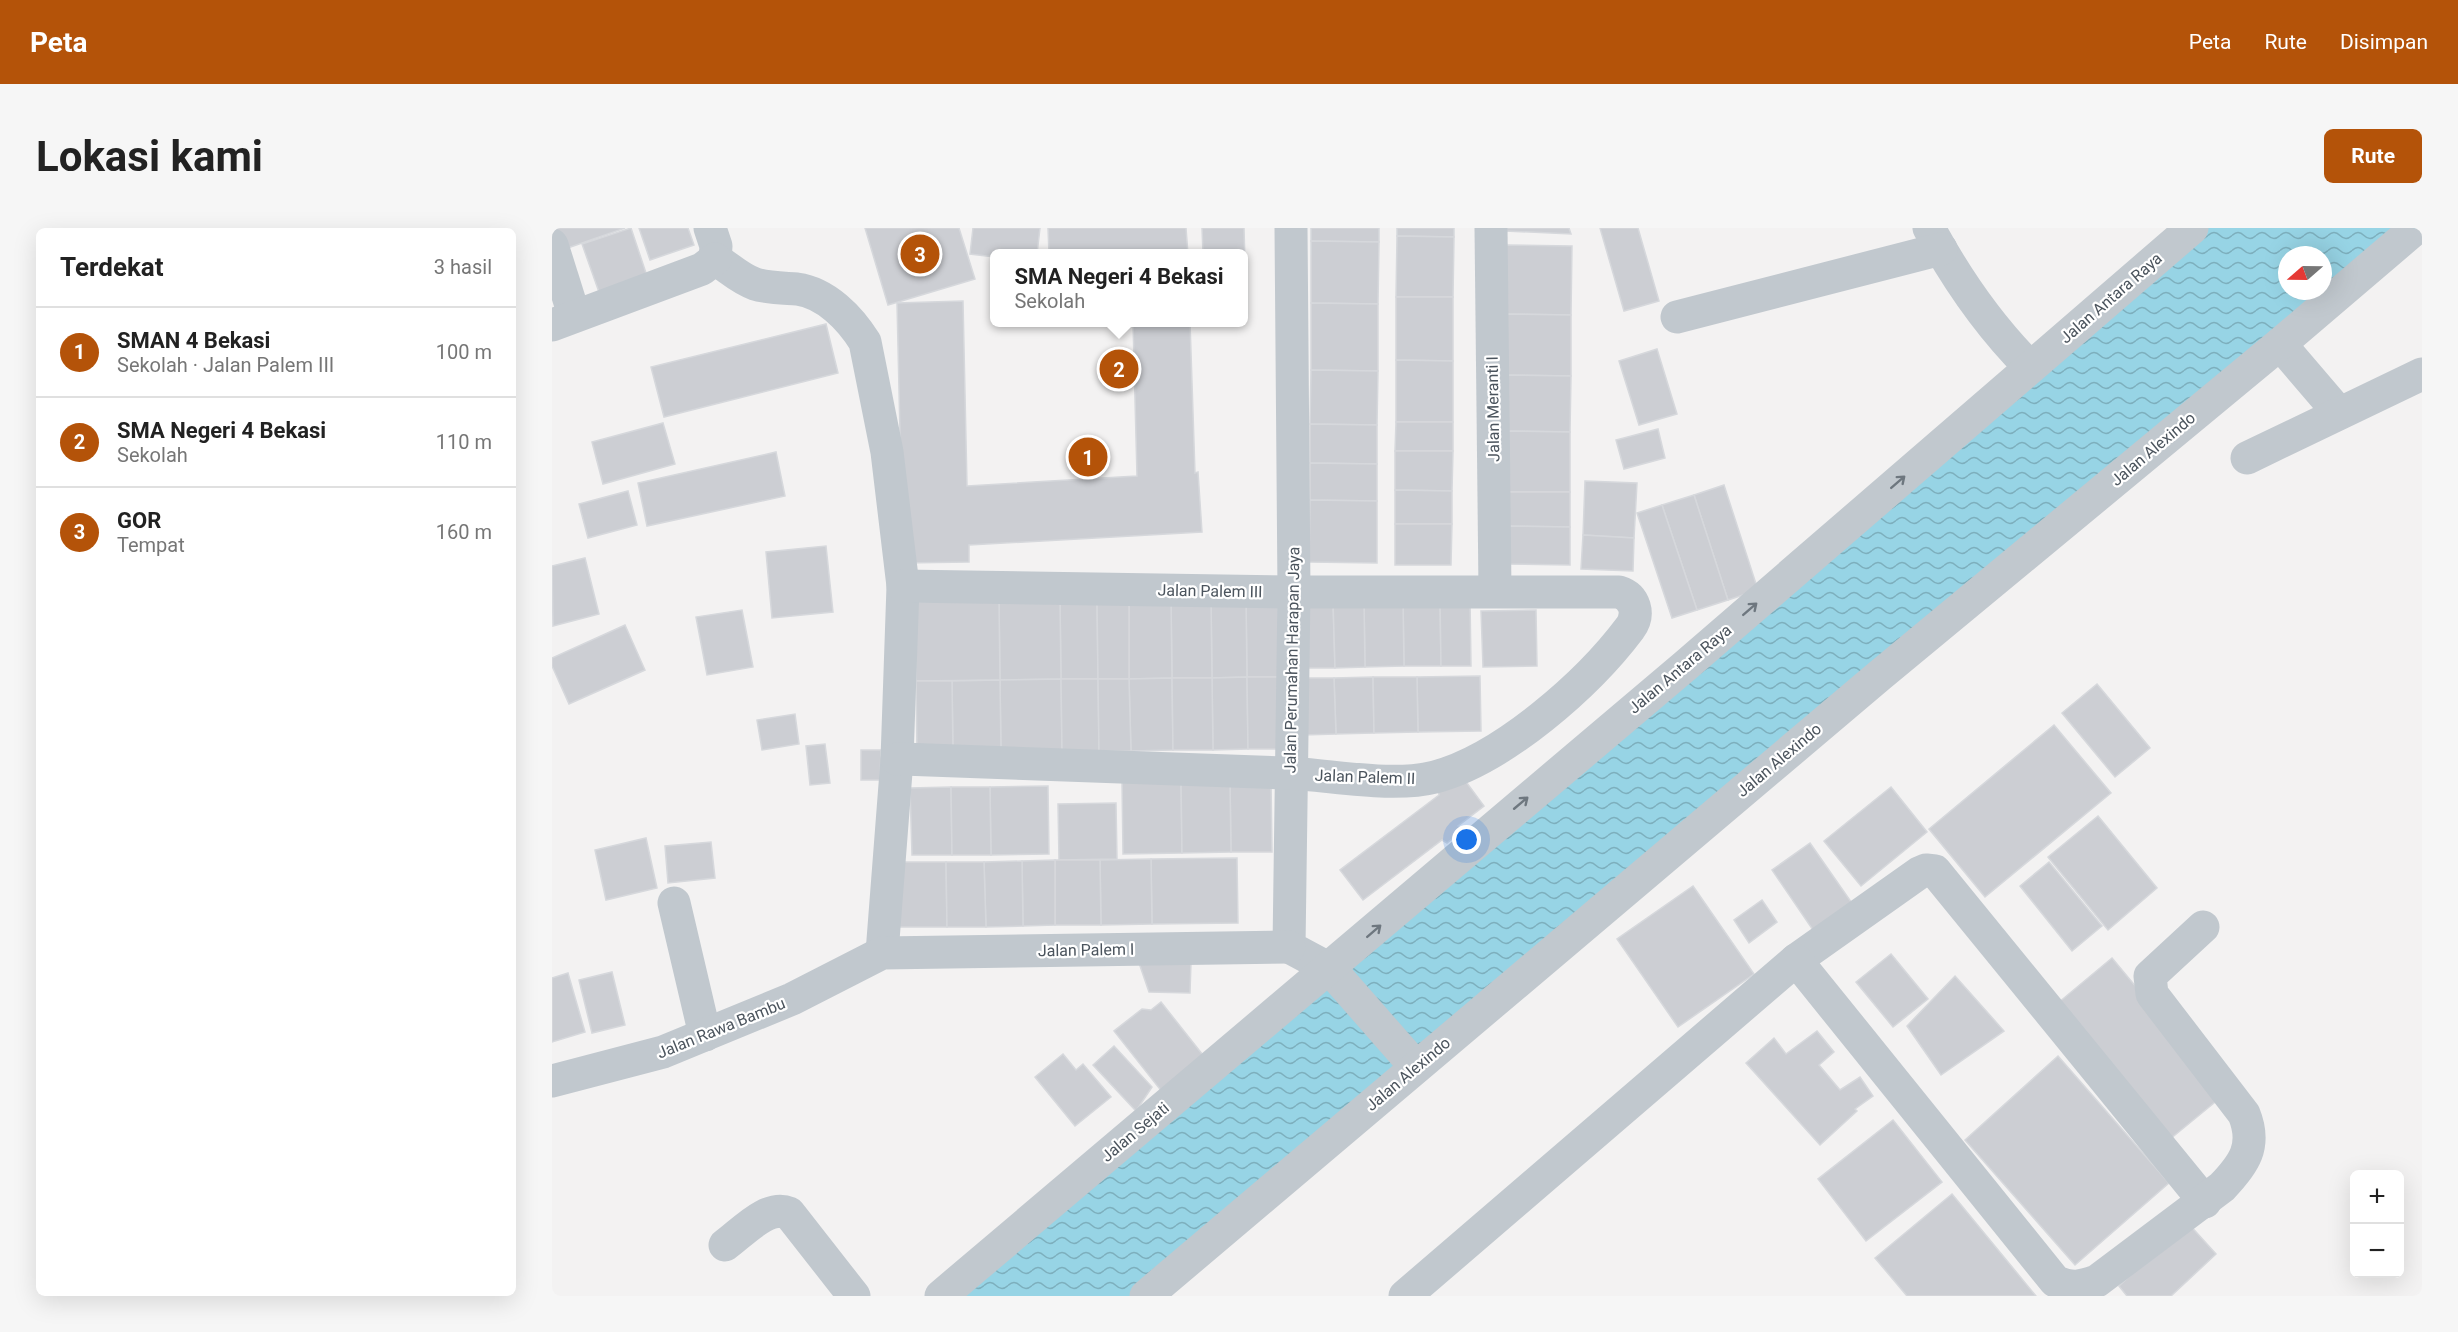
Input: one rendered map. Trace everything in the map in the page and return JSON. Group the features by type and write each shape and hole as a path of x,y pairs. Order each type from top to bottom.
{"street":[{"name":"Jalan Perumahan Harapan Jaya","path":"1289,946 1294,592 1291,228"},
{"name":"Jalan Meranti I","path":"1491,228 1495,590"},
{"name":"Jalan Antara Raya","path":"1340,980 1513,810 1703,650 2192,228"},
{"name":"Jalan Alexindo","path":"1146,1296 1870,684 2280,344 2416,228"},
{"path":"1677,317 1935,239 2002,338 2030,368"},
{"path":"552,245 563,320 702,269 712,244 755,284 801,290 819,295 831,303 856,328 864,342 887,452 903,586 897,759 882,953"},
{"path":"2280,344 2339,413"},
{"path":"2247,458 2422,374"},
{"name":"Jalan Palem III","path":"903,586 1294,592 1619,591 1633,602 1636,612 1633,624"},
{"name":"Jalan Palem II","path":"897,759 1291,773 1398,781 1435,777 1468,765 1493,752 1543,715 1617,646 1633,624"},
{"path":"1405,1296 1796,960 1926,870 1935,871 2205,1202"},
{"path":"674,903 705,1035"},
{"path":"1796,960 2055,1281 2070,1287 2097,1281 2205,1202 2238,1170 2247,1152 2250,1134 2244,1114 2152,994 2149,984 2150,976 2203,927"},
{"path":"1289,946 1340,980 1416,1067"},
{"name":"Jalan Palem I","path":"882,953 1289,946"},
{"name":"Jalan Rawa Bambu","path":"552,1081 663,1052 792,999 882,953"},
{"name":"Jalan Sejati","path":"941,1296 1340,980"},
{"path":"725,1245 768,1214 782,1210 789,1213 854,1296"}],"water":[{"path":"2199,228 2416,228 2332,299 2332,246 2278,246 2278,300 2330,300 1146,1296 937,1296"}],"building":[{"path":"555,228 625,228 562,250"},
{"path":"631,228 647,276 599,292 582,244"},
{"path":"639,228 688,228 694,245 650,260"},
{"path":"865,228 959,228 975,279 888,305"},
{"path":"973,228 1040,228 1038,249 990,249 990,256 970,254"},
{"path":"1048,228 1186,228 1188,249 1049,249"},
{"path":"1202,228 1244,228 1245,249 1203,249"},
{"path":"1311,228 1379,228 1379,242 1311,241"},
{"path":"1397,228 1454,228 1454,237 1397,236"},
{"path":"1507,228 1569,228 1571,234 1506,231"},
{"path":"1600,228 1638,228 1659,301 1624,311"},
{"path":"1397,236 1454,237 1453,297 1396,297"},
{"path":"1311,241 1379,242 1378,304 1311,303"},
{"path":"1504,245 1572,246 1571,315 1504,314"},
{"path":"1396,297 1453,297 1453,361 1396,360"},
{"path":"963,301 967,486 1137,476 1133,327 1190,327 1195,473 1198,472 1202,532 969,545 969,562 903,563 897,303"},
{"path":"1311,303 1378,304 1378,371 1311,370"},
{"path":"1504,314 1571,315 1571,376 1504,375"},
{"path":"826,324 838,373 664,417 651,367"},
{"path":"1657,349 1677,414 1639,425 1619,361"},
{"path":"1396,360 1453,361 1453,422 1396,422"},
{"path":"1311,370 1378,371 1377,425 1310,424"},
{"path":"1504,375 1571,376 1570,432 1503,431"},
{"path":"1396,422 1453,422 1453,451 1395,451"},
{"path":"663,423 675,464 603,484 592,442"},
{"path":"1310,424 1377,425 1377,464 1310,463"},
{"path":"1658,429 1665,458 1624,469 1616,440"},
{"path":"1503,431 1570,432 1570,492 1503,492"},
{"path":"1395,451 1453,451 1452,491 1395,490"},
{"path":"776,452 785,496 647,526 638,483"},
{"path":"1310,463 1377,464 1377,501 1310,500"},
{"path":"1585,481 1637,483 1634,538 1583,535"},
{"path":"1724,485 1758,590 1728,600 1694,495"},
{"path":"1395,490 1452,491 1452,524 1395,524"},
{"path":"628,491 637,525 588,538 579,504"},
{"path":"1503,492 1570,492 1570,527 1503,526"},
{"path":"1694,495 1728,600 1697,610 1662,505"},
{"path":"1310,500 1377,501 1377,563 1309,562"},
{"path":"1662,505 1697,610 1672,618 1637,513"},
{"path":"1395,524 1452,524 1451,565 1395,565"},
{"path":"1503,526 1570,527 1570,565 1503,564"},
{"path":"1583,535 1634,538 1633,571 1581,569"},
{"path":"826,546 833,612 772,618 766,552"},
{"path":"585,558 599,614 553,626 552,566"},
{"path":"1246,598 1278,598 1279,677 1247,677"},
{"path":"1246,598 1247,677 1212,678 1211,599"},
{"path":"1171,599 1211,599 1212,678 1172,678"},
{"path":"1171,599 1172,678 1129,679 1129,600"},
{"path":"1440,599 1441,666 1404,666 1403,600"},
{"path":"1440,599 1470,599 1471,666 1441,666"},
{"path":"1060,600 1097,600 1098,679 1061,679"},
{"path":"1060,600 1061,679 1000,680 999,601"},
{"path":"1097,600 1129,600 1129,679 1098,679"},
{"path":"1403,600 1404,666 1365,667 1364,601"},
{"path":"999,601 1000,680 916,681 915,602"},
{"path":"1333,601 1335,668 1296,668 1295,602"},
{"path":"1333,601 1364,601 1365,667 1335,668"},
{"path":"742,610 753,667 707,675 696,617"},
{"path":"1536,610 1537,666 1483,667 1481,611"},
{"path":"625,625 645,670 569,704 552,666 552,658"},
{"path":"1480,676 1481,731 1418,732 1417,677"},
{"path":"1247,677 1248,749 1213,750 1212,678"},
{"path":"1247,677 1279,677 1280,749 1248,749"},
{"path":"1373,677 1374,733 1336,734 1334,678"},
{"path":"1373,677 1417,677 1418,732 1374,733"},
{"path":"1172,678 1173,750 1131,751 1129,679"},
{"path":"1172,678 1212,678 1213,750 1173,750"},
{"path":"1302,678 1334,678 1336,734 1303,735"},
{"path":"1061,679 1062,751 1001,752 1000,680"},
{"path":"1061,679 1098,679 1099,751 1062,751"},
{"path":"1098,679 1129,679 1131,751 1099,751"},
{"path":"1000,680 1001,752 953,753 952,681"},
{"path":"916,681 952,681 953,753 917,753"},
{"path":"2097,684 2150,748 2115,777 2062,713"},
{"path":"795,714 799,744 762,750 757,720"},
{"path":"2054,725 2111,793 1985,897 1929,829"},
{"path":"825,744 830,783 810,785 806,746"},
{"path":"861,750 881,750 880,780 861,780"},
{"path":"1461,775 1484,806 1458,826 1462,831 1447,843 1442,840 1363,900 1340,870 1439,795 1437,785"},
{"path":"1271,780 1272,852 1231,852 1230,781"},
{"path":"1181,781 1182,853 1123,854 1122,782"},
{"path":"1181,781 1230,781 1231,852 1182,853"},
{"path":"1048,786 1049,854 991,855 990,787"},
{"path":"951,787 952,855 912,855 910,788"},
{"path":"951,787 990,787 991,855 952,855"},
{"path":"1891,787 1927,832 1861,886 1824,841"},
{"path":"1116,803 1117,859 1059,860 1058,804"},
{"path":"2098,816 2157,888 2108,930 2048,857"},
{"path":"646,838 657,888 606,900 595,850"},
{"path":"711,842 715,878 668,883 665,846"},
{"path":"1810,843 1854,906 1815,933 1772,870"},
{"path":"1237,858 1238,923 1152,924 1151,859"},
{"path":"1151,859 1152,924 1101,925 1100,860"},
{"path":"1055,860 1100,860 1101,925 1055,925"},
{"path":"1055,860 1055,925 1023,926 1022,861"},
{"path":"1022,861 1023,926 986,927 984,862"},
{"path":"897,862 946,862 947,927 898,927"},
{"path":"946,862 984,862 986,927 947,927"},
{"path":"2049,862 2102,926 2072,951 2020,886"},
{"path":"1693,886 1754,974 1678,1027 1617,939"},
{"path":"1762,900 1777,922 1749,943 1734,920"},
{"path":"1891,954 1928,999 1893,1027 1856,982"},
{"path":"2112,958 2225,1094 2164,1144 2052,1008"},
{"path":"1138,960 1191,962 1190,993 1149,992"},
{"path":"612,972 625,1025 592,1033 579,980"},
{"path":"568,973 585,1032 552,1042 552,978"},
{"path":"1955,976 2004,1031 1941,1075 1907,1026"},
{"path":"1161,1002 1206,1059 1163,1093 1114,1031 1142,1009 1151,1010"},
{"path":"1817,1031 1834,1052 1819,1065 1840,1090 1860,1077 1873,1096 1855,1109 1857,1111 1820,1145 1746,1063 1774,1038 1786,1054"},
{"path":"1114,1046 1152,1087 1136,1111 1093,1065"},
{"path":"1063,1054 1076,1070 1083,1064 1111,1097 1075,1126 1035,1077"},
{"path":"2058,1056 2169,1183 2075,1265 1965,1140"},
{"path":"1893,1120 1942,1182 1866,1241 1818,1179"},
{"path":"1952,1194 2036,1296 1907,1296 1875,1258"},
{"path":"2187,1222 2216,1254 2171,1296 2127,1296 2119,1286"}],"place":[{"name":"GOR","path":"920,254"},
{"name":"SMA Negeri 4 Bekasi","path":"1119,369"},
{"name":"SMAN 4 Bekasi","path":"1088,457"}]}
